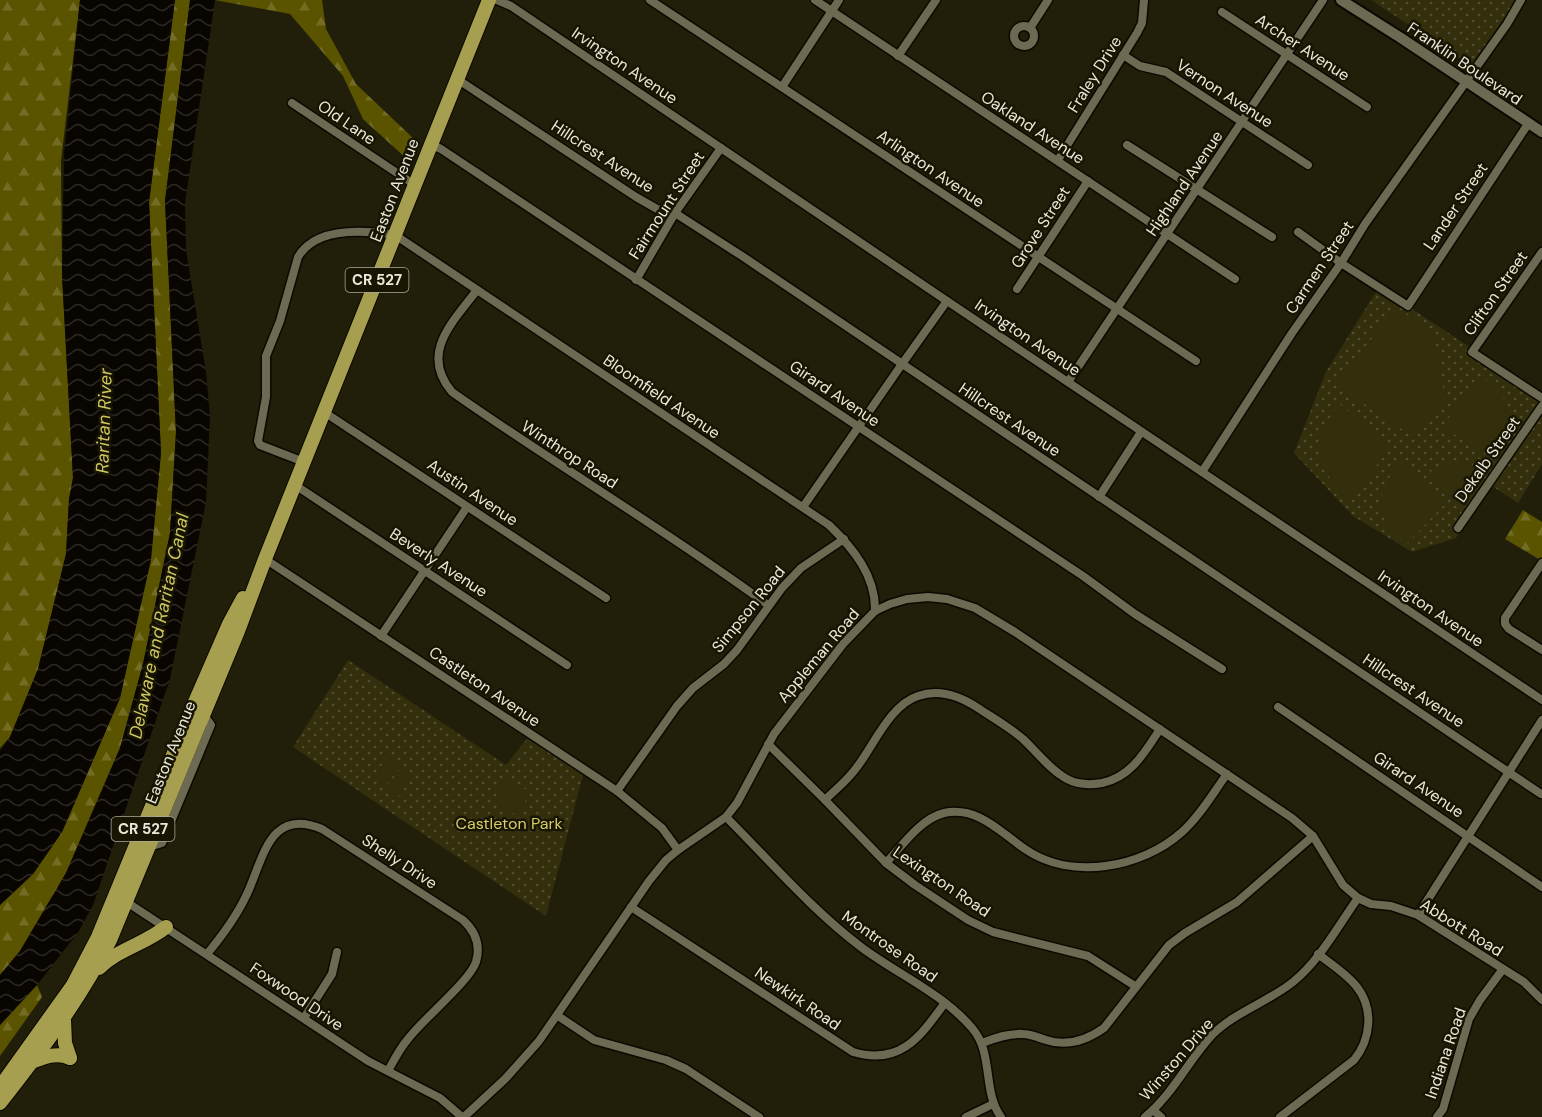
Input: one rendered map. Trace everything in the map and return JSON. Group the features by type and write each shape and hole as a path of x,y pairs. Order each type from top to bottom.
{"main road":[{"name":"Easton Avenue","path":"0,1103 64,1020 93,974 198,712 229,624 265,559 489,0"},
{"name":"Easton Avenue","path":"0,1087 73,985 122,898 149,847 170,779"},
{"path":"93,974 118,953 155,936 166,927"},
{"path":"34,1061 52,1055 65,1055 70,1058 65,1042 64,1020"}],"street":[{"name":"Irvington Avenue","path":"497,0 511,6 1542,700"},
{"name":"Arlington Avenue","path":"650,0 1196,361"},
{"name":"Oakland Avenue","path":"815,0 1235,279"},
{"path":"782,87 839,0"},
{"path":"898,56 936,0"},
{"path":"1030,28 1048,0"},
{"name":"Fraley Drive","path":"1058,160 1142,23 1144,0"},
{"name":"Highland Avenue","path":"1068,382 1323,0"},
{"name":"Franklin Boulevard","path":"1341,0 1542,132"},
{"name":"Carmen Street","path":"1202,472 1365,224 1521,0"},
{"name":"Archer Avenue","path":"1222,12 1367,107"},
{"name":"Vernon Avenue","path":"1123,55 1140,66 1166,72 1308,165"},
{"name":"Hillcrest Avenue","path":"457,79 636,197 657,209 675,213 1541,794"},
{"name":"Old Lane","path":"292,102 415,185"},
{"name":"Lander Street","path":"1341,263 1408,306 1528,124"},
{"name":"Girard Avenue","path":"430,144 441,148 542,214 1083,576 1135,614 1222,669"},
{"path":"1127,145 1272,237"},
{"name":"Fairmount Street","path":"636,279 675,213 721,148"},
{"name":"Grove Street","path":"1017,289 1088,182"},
{"path":"303,462 260,445 258,441 266,397 266,356 280,321 298,257 313,241 329,235 374,231 395,235"},
{"path":"1298,232 1341,263"},
{"name":"Bloomfield Avenue","path":"395,235 829,525 854,551 871,582 876,597 875,611"},
{"name":"Clifton Street","path":"1542,252 1472,352 1542,398"},
{"name":"Winthrop Road","path":"477,290 447,329 438,348 439,367 452,392 722,571 768,605"},
{"path":"803,507 947,301"},
{"name":"Dekalb Street","path":"1458,528 1542,406"},
{"name":"Austin Avenue","path":"324,412 606,598"},
{"path":"1099,497 1141,432"},
{"name":"Beverly Avenue","path":"295,484 567,665"},
{"path":"381,636 467,507"},
{"name":"Simpson Road","path":"617,791 677,706 693,688 724,664 737,650 782,588 801,568 844,539"},
{"name":"Castleton Avenue","path":"265,559 617,791 643,810 662,828 678,850"},
{"path":"1542,563 1505,618 1505,624 1509,629 1542,650"},
{"name":"Appleman Road","path":"463,1117 505,1079 539,1041 655,874 678,850 726,817 737,803 768,744 843,644 875,611 907,599 928,597 947,599 975,608 1015,632 1292,818 1313,836 1343,885 1358,898"},
{"path":"825,800 858,767 897,709 908,700 920,695 949,693 963,698 1022,738 1057,773 1067,780 1078,783 1095,784 1119,778 1139,760 1160,729"},
{"name":"Girard Avenue","path":"1278,707 1542,886"},
{"path":"149,847 162,843 211,725 198,712"},
{"path":"1418,915 1542,720"},
{"name":"Lexington Road","path":"768,744 885,863 968,920 993,932 1088,956 1135,986"},
{"path":"885,863 923,824 940,815 957,812 972,813 981,817 1026,850 1066,866 1090,867 1124,862 1161,847 1181,833 1227,774"},
{"name":"Montrose Road","path":"726,817 823,915 860,946 927,990 964,1019 982,1043 993,1104 1001,1117"},
{"name":"Shelly Drive","path":"207,954 221,937 246,897 272,838 287,825 313,825 322,829 443,907 463,920 474,933 477,944 476,961 461,983 407,1039 388,1071"},
{"path":"982,1043 1026,1033 1058,1042 1085,1040 1104,1028 1169,945 1237,902 1313,836"},
{"name":"Foxwood Drive","path":"122,898 368,1061 440,1098 463,1117"},
{"name":"Abbott Road","path":"1358,898 1371,904 1391,906 1418,915 1530,987 1542,1000"},
{"name":"Winston Drive","path":"1145,1117 1163,1101 1213,1035 1233,1019 1293,982 1312,963 1358,898"},
{"name":"Newkirk Road","path":"631,907 853,1052 869,1055 902,1049 922,1033 944,1004"},
{"path":"304,1018 332,974 337,952"},
{"path":"1280,1117 1354,1060 1360,1053 1367,1035 1368,1012 1358,988 1318,954"},
{"name":"Indiana Road","path":"1437,1117 1443,1109 1469,1019 1503,969"},
{"path":"558,1016 594,1040 666,1060 686,1069 759,1117"},
{"path":"966,1117 993,1104"},
{"path":"1153,1110 1161,1117"}],"green space":[{"path":"0,0 80,0 61,161 62,275 73,478 69,499 66,554 38,669 10,737 0,748"},
{"path":"175,0 190,0 165,201 176,432 170,533 143,664 120,748 66,873 20,951 0,975 0,905 33,874 62,832 120,698 150,560 161,453 149,202"},
{"path":"215,0 322,0 326,29 356,84 414,139 407,159 363,119 343,76 290,14"},
{"path":"1371,0 1521,0 1474,68"},
{"path":"1379,287 1542,395 1542,464 1518,503 1489,484 1456,538 1412,552 1353,516 1294,453 1326,372"},
{"path":"1396,307 1432,333 1441,368 1444,400 1415,438 1336,385"},
{"path":"1478,376 1498,390 1507,407 1506,433 1494,458 1442,427"},
{"path":"1339,403 1389,448 1353,499 1340,494 1321,465 1320,434"},
{"path":"1400,460 1446,503 1406,545 1387,524 1381,504 1386,483"},
{"path":"1459,460 1476,467 1483,475 1454,503 1426,477 1440,465"},
{"path":"1523,510 1542,522 1542,561 1505,539"},
{"name":"Castleton Park","path":"348,660 506,765 530,735 584,771 546,916 293,747"},
{"path":"387,757 400,766 385,787 373,778"},
{"path":"401,767 413,775 399,796 387,788"},
{"path":"505,780 525,789 530,788 531,791 522,810 508,813 499,805 497,793"},
{"path":"37,985 42,997 0,1056 0,1025"}],"water":[{"name":"Raritan River","path":"80,0 175,0 149,202 161,453 151,560 120,698 62,832 33,874 0,905 0,751 10,737 38,669 66,554 69,499 73,478 62,275 64,154"},
{"name":"Delaware and Raritan Canal","path":"190,0 215,0 185,203 186,250 206,372 210,416 206,502 170,679 93,905 79,931 37,985 0,1025 0,975 20,951 66,873 120,748 143,664 170,533 176,432 165,201"}]}
